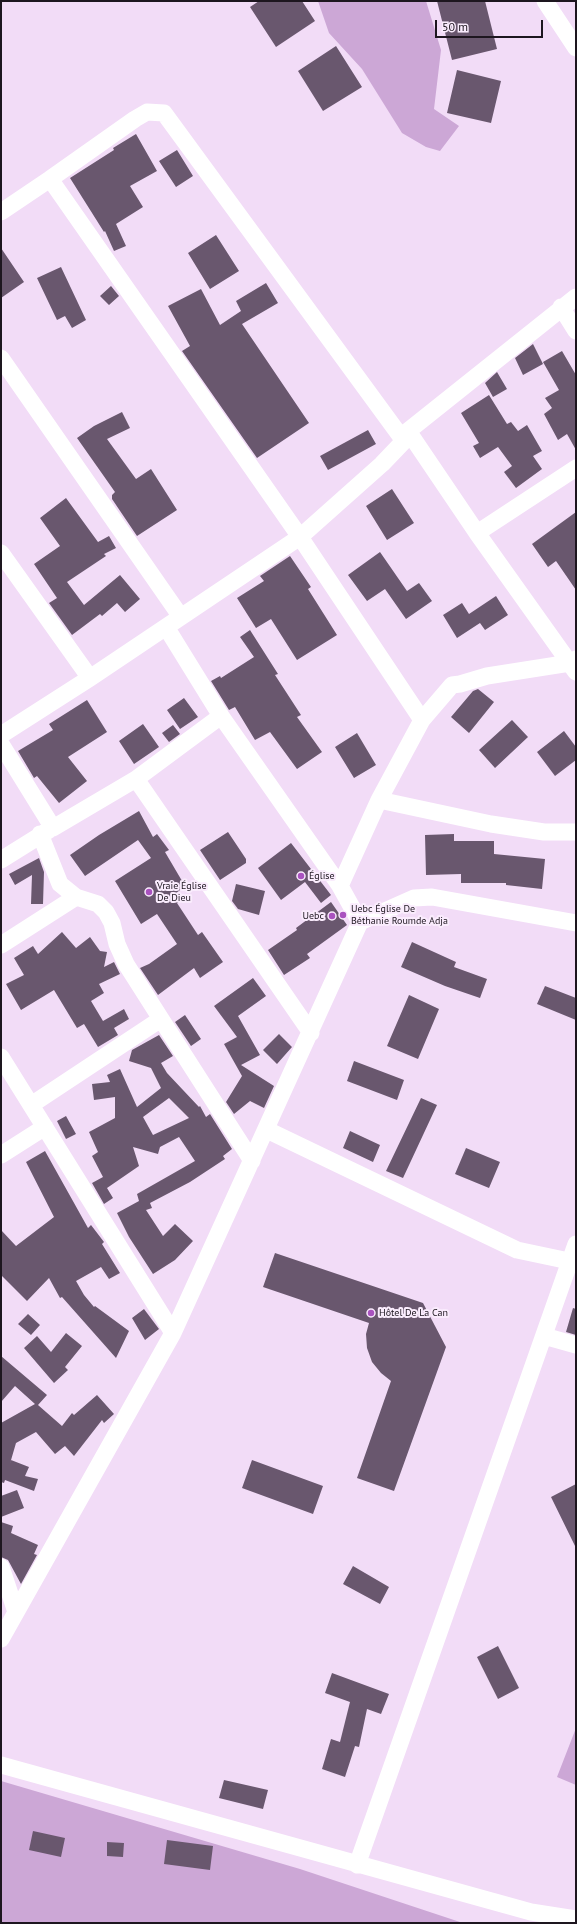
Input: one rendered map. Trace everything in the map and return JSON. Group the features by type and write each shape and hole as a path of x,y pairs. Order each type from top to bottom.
{"street":[{"path":"545,1 576,48"},
{"path":"1,212 141,115 147,112 164,113 406,436 574,665 487,676 452,685 422,720 379,800 340,886"},
{"path":"50,179 300,537 422,720"},
{"path":"1,735 90,678 300,537 382,464 406,436 561,307 576,297"},
{"path":"561,307 576,331"},
{"path":"1,358 181,617"},
{"path":"477,533 576,468"},
{"path":"1,553 90,678"},
{"path":"166,627 221,716 340,886 360,922"},
{"path":"1,860 46,831 136,779 221,716"},
{"path":"1,744 46,831 60,884 76,897 98,904 106,912 112,924 117,944 126,964 252,1161"},
{"path":"136,779 311,1033"},
{"path":"379,800 491,824 544,832 576,832"},
{"path":"1,945 76,897"},
{"path":"1,1639 173,1333 267,1130 360,922 414,898 432,897 576,923"},
{"path":"31,1105 161,1018"},
{"path":"1,1056 173,1333"},
{"path":"1,1156 45,1127"},
{"path":"267,1130 517,1250 569,1261"},
{"path":"358,1865 576,1244"},
{"path":"544,1336 576,1345"},
{"path":"1,1567 16,1612"},
{"path":"1,1765 358,1865 530,1918 576,1919"}],"shaded area":[{"path":"318,1 426,1 441,50 434,109 459,126 440,151 426,147 402,133 362,69 329,33"},
{"path":"576,1728 576,1785 557,1777"},
{"path":"1,1781 300,1869 463,1923 1,1923"}],"building":[{"path":"259,1 302,1 315,21 276,47 250,7"},
{"path":"437,1 485,1 497,49 452,60"},
{"path":"336,46 362,87 323,111 298,71"},
{"path":"457,70 501,81 491,123 447,113"},
{"path":"136,134 157,171 130,186 143,207 116,224 126,246 114,251 105,231 104,232 70,178"},
{"path":"177,150 193,176 176,187 159,161"},
{"path":"216,235 239,271 210,289 188,253"},
{"path":"1,248 24,282 1,298"},
{"path":"61,267 86,320 72,328 65,316 57,320 37,278"},
{"path":"266,283 278,303 242,324 309,423 257,458 182,351 190,346 168,306 201,289 220,325 241,311 236,301"},
{"path":"111,286 119,296 109,305 100,296"},
{"path":"533,344 543,364 523,375 515,358"},
{"path":"562,351 576,375 576,450 567,434 558,440 544,414 552,408 545,398 559,390 543,362"},
{"path":"497,372 507,389 493,397 485,383"},
{"path":"489,395 507,424 511,422 518,431 527,425 542,451 533,456 542,469 516,488 504,472 512,466 498,447 480,458 473,446 479,443 461,413"},
{"path":"122,412 130,428 107,439 136,479 151,469 177,510 137,536 112,499 112,495 115,492 77,438 94,426"},
{"path":"368,430 376,444 328,470 320,456"},
{"path":"392,489 414,523 387,540 366,506"},
{"path":"66,498 98,542 109,536 116,548 104,554 106,556 67,582 84,605 120,575 140,599 125,612 117,603 102,616 100,614 72,635 49,603 57,598 34,564 60,546 40,518"},
{"path":"576,512 576,590 556,561 548,567 532,544"},
{"path":"380,552 407,591 419,583 432,601 406,619 385,589 367,601 348,575"},
{"path":"290,556 311,587 308,589 337,635 297,660 271,619 256,628 237,598 264,581 260,576"},
{"path":"496,596 508,615 485,630 480,623 457,638 443,615 462,603 469,614"},
{"path":"250,630 278,674 275,675 301,715 297,717 322,752 297,769 270,732 255,740 235,707 229,710 211,681 220,676 221,678 254,657 240,637"},
{"path":"478,689 494,702 469,733 451,717 473,691"},
{"path":"184,698 198,717 180,729 167,710"},
{"path":"87,700 107,732 68,757 87,781 59,803 37,776 34,778 18,751 53,730 49,724"},
{"path":"512,720 528,737 495,768 479,750"},
{"path":"143,724 159,747 134,764 119,741"},
{"path":"173,725 180,734 169,742 162,733"},
{"path":"564,731 576,747 576,760 555,776 537,752"},
{"path":"357,733 376,765 354,778 335,747"},
{"path":"139,811 153,837 157,834 169,850 165,852 185,886 175,894 179,903 177,903 198,935 202,932 223,962 200,978 194,968 158,995 140,968 149,964 177,944 157,914 141,924 115,881 151,858 138,840 85,876 70,855 99,835"},
{"path":"228,832 246,859 246,863 220,880 200,850"},
{"path":"454,834 454,841 494,841 494,854 545,859 542,889 506,885 506,883 461,883 461,874 426,875 425,835"},
{"path":"291,843 331,895 321,903 305,882 281,900 258,868"},
{"path":"39,858 44,872 43,904 31,904 32,875 15,885 9,874"},
{"path":"236,884 265,891 259,915 238,909 232,901"},
{"path":"331,902 347,925 307,954 310,958 284,975 268,950 297,930 296,928"},
{"path":"62,932 76,948 90,937 100,951 107,952 104,967 114,962 120,974 99,984 104,993 91,1001 103,1021 124,1009 129,1019 114,1028 118,1035 98,1047 84,1024 77,1028 54,990 21,1010 6,984 24,975 14,958 33,946 38,954"},
{"path":"412,942 456,962 454,967 487,979 480,998 445,986 401,967"},
{"path":"253,978 266,996 238,1016 260,1055 241,1065 274,1086 264,1108 250,1101 234,1114 226,1102 242,1076 224,1044 237,1037 214,1006"},
{"path":"545,986 576,998 576,1020 537,1004"},
{"path":"409,995 439,1009 418,1059 387,1046"},
{"path":"185,1015 201,1039 191,1046 175,1022"},
{"path":"279,1034 292,1047 277,1064 263,1050"},
{"path":"159,1035 173,1056 161,1063 167,1073 199,1107 200,1106 206,1117 210,1114 232,1149 223,1156 225,1159 190,1182 150,1203 152,1208 146,1210 163,1236 175,1224 193,1241 175,1260 153,1274 129,1237 117,1213 139,1201 137,1194 195,1161 179,1137 160,1147 158,1154 133,1147 139,1166 107,1188 113,1198 104,1204 92,1183 103,1177 92,1156 98,1152 89,1132 115,1118 115,1097 94,1100 92,1084 110,1082 107,1075 120,1069 137,1107 161,1088 151,1068 129,1061 132,1050","holes":["169,1098 189,1118 153,1135 143,1117"]},
{"path":"354,1061 404,1080 397,1100 347,1081"},
{"path":"421,1098 437,1105 403,1178 386,1171"},
{"path":"66,1116 76,1134 66,1139 57,1121"},
{"path":"350,1131 380,1145 373,1162 343,1148"},
{"path":"466,1148 500,1162 489,1188 455,1174"},
{"path":"45,1151 88,1228 91,1225 104,1242 102,1244 120,1273 109,1279 101,1267 76,1281 84,1295 94,1307 95,1306 129,1331 116,1358 62,1297 60,1298 49,1278 27,1301 1,1275 1,1230 16,1246 54,1217 26,1162"},
{"path":"275,1253 423,1303 446,1347 394,1491 357,1478 391,1381 381,1373 372,1362 367,1348 366,1334 369,1323 263,1287"},
{"path":"573,1308 576,1309 576,1335 566,1332"},
{"path":"144,1309 159,1329 145,1340 132,1318"},
{"path":"28,1314 40,1325 31,1335 18,1324"},
{"path":"66,1333 82,1346 65,1367 68,1370 54,1383 24,1348 37,1336 51,1352"},
{"path":"1,1356 47,1395 38,1405 62,1426 72,1413 74,1415 97,1395 114,1414 104,1423 102,1420 74,1456 65,1446 55,1454 36,1432 16,1443 11,1460 29,1467 25,1476 38,1479 34,1491 5,1480 4,1483 1,1482 1,1423 35,1404 15,1386 1,1402"},
{"path":"252,1460 323,1486 313,1514 242,1488"},
{"path":"576,1484 576,1548 551,1497"},
{"path":"17,1490 24,1508 1,1517 1,1496"},
{"path":"1,1522 13,1526 11,1533 38,1545 34,1554 37,1555 21,1584 8,1560 1,1557"},
{"path":"353,1566 389,1587 380,1604 343,1584"},
{"path":"498,1646 519,1688 498,1699 477,1657"},
{"path":"332,1673 389,1694 381,1714 367,1709 359,1747 355,1746 345,1777 322,1769 331,1739 340,1742 350,1702 325,1693"},
{"path":"224,1780 268,1790 263,1809 219,1798"},
{"path":"33,1831 65,1838 61,1857 29,1850"},
{"path":"167,1840 213,1846 210,1870 164,1864"},
{"path":"107,1842 124,1843 123,1857 107,1856"}],"place":[{"name":"Église","path":"301,876"},
{"name":"Vraie Église De Dieu","path":"149,892"},
{"name":"Uebc Église De Béthanie Roumde Adja","path":"343,915"},
{"name":"Uebc","path":"332,916"},
{"name":"Hôtel De La Can","path":"371,1313"}]}
